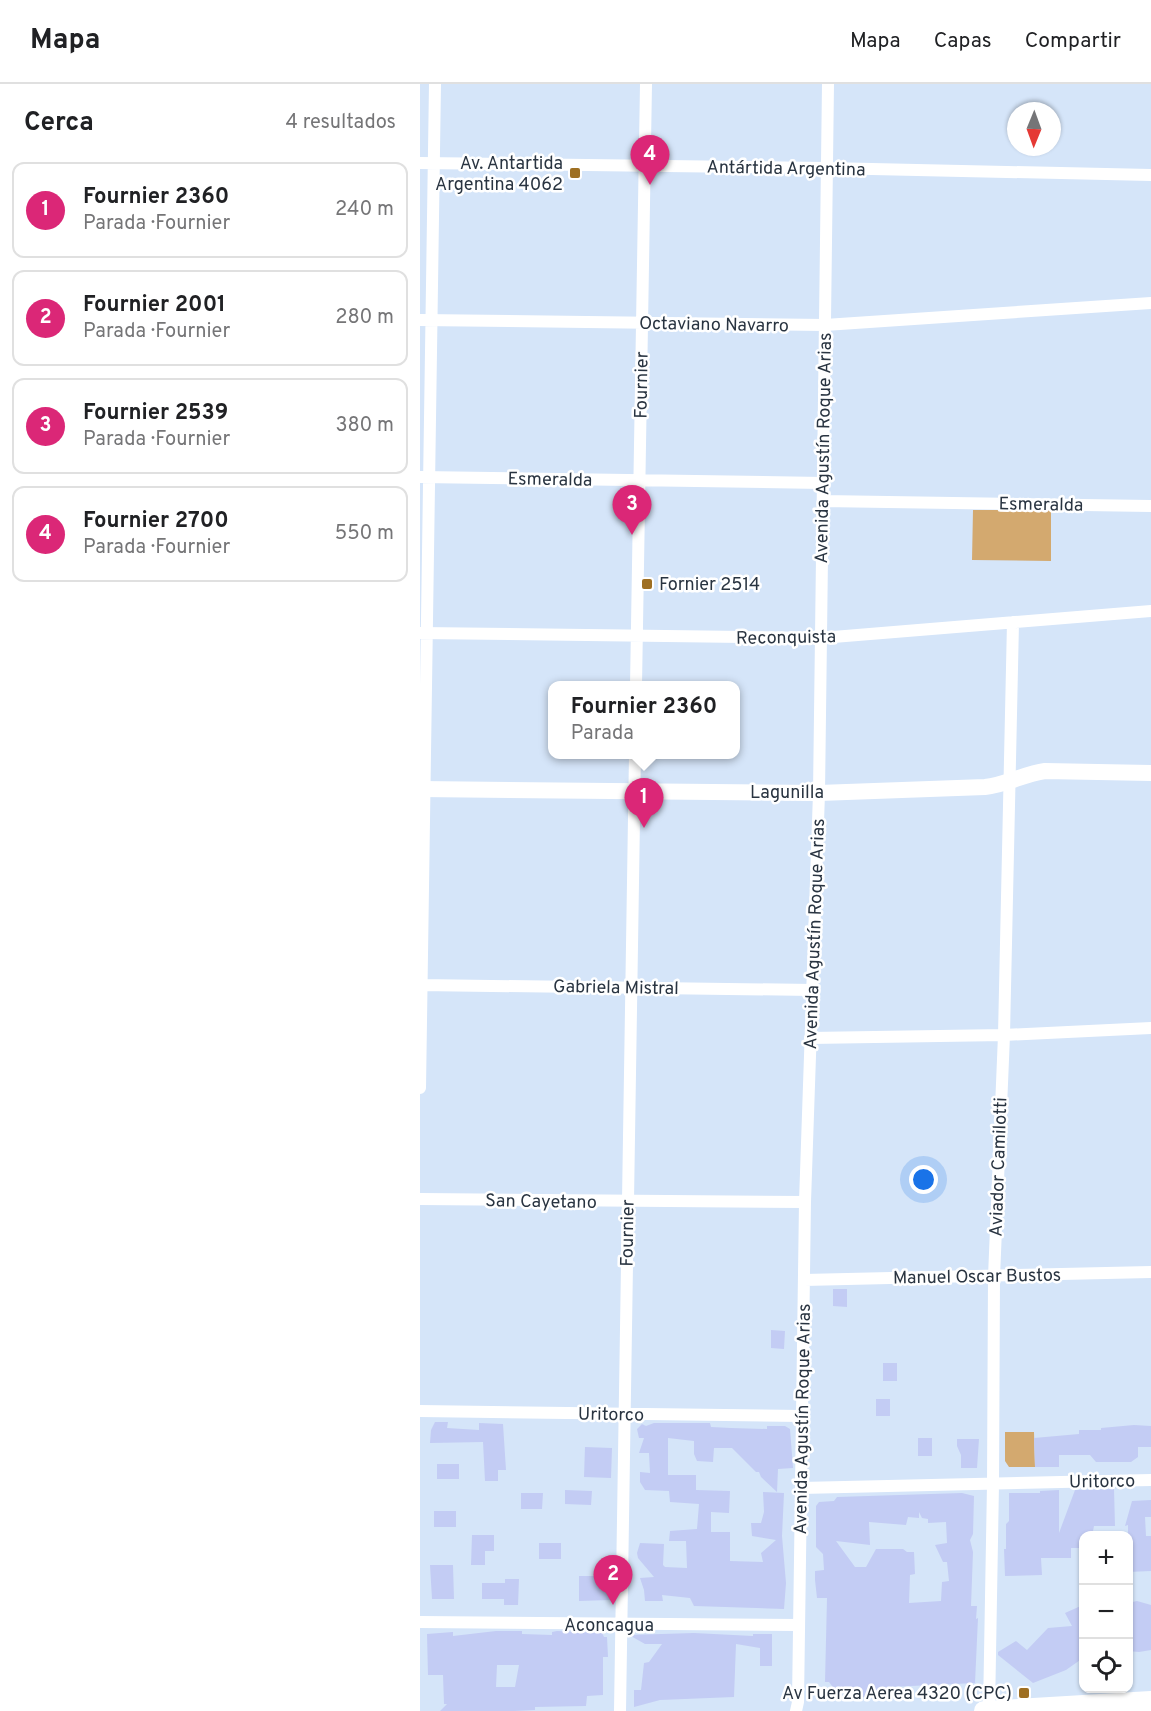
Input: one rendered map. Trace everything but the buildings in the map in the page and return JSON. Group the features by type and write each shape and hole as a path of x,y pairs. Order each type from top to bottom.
{"main road":[{"name":"Lagunilla","path":"422,789 819,793 985,788 1030,773 1045,771 1151,772"},
{"path":"984,1711 1151,1701"},
{"path":"1124,1711 1151,1709"}],"street":[{"path":"420,1088 426,320 434,163 435,84"},
{"name":"Fournier","path":"636,681 646,84"},
{"name":"Avenida Agustín Roque Arias","path":"796,1711 798,1702 805,1202 819,793 828,84"},
{"name":"Antártida Argentina","path":"420,163 1151,175"},
{"name":"Octaviano Navarro","path":"426,320 825,325 1151,303"},
{"name":"Esmeralda","path":"425,477 823,483"},
{"name":"Esmeralda","path":"823,501 1151,506"},
{"name":"Reconquista","path":"423,633 821,638 1151,611"},
{"name":"Aviador Camilotti","path":"989,1711 994,1277 1004,1035 1013,622"},
{"name":"Fournier","path":"620,1711 635,759"},
{"name":"Gabriela Mistral","path":"421,985 813,990"},
{"path":"810,1038 1004,1035 1151,1028"},
{"name":"San Cayetano","path":"420,1199 805,1202"},
{"name":"Manuel Oscar Bustos","path":"804,1280 1151,1272"},
{"name":"Uritorco","path":"420,1411 802,1416"},
{"name":"Uritorco","path":"801,1488 1151,1480"},
{"name":"Aconcagua","path":"420,1622 799,1625"}],"shaded area":[{"path":"973,510 1051,510 1051,561 972,560"},
{"path":"1005,1432 1034,1432 1035,1467 1009,1467 1005,1461"}],"place":[{"name":"Av. Antartida Argentina 4062","path":"575,173"},
{"name":"Fournier 2700","path":"650,185"},
{"name":"Fournier 2539","path":"632,535"},
{"name":"Fornier 2514","path":"647,584"},
{"name":"Fournier 2360","path":"644,828"},
{"name":"Fournier 2001","path":"613,1605"},
{"name":"Av Fuerza Aerea 4320 (CPC)","path":"1024,1693"}]}
